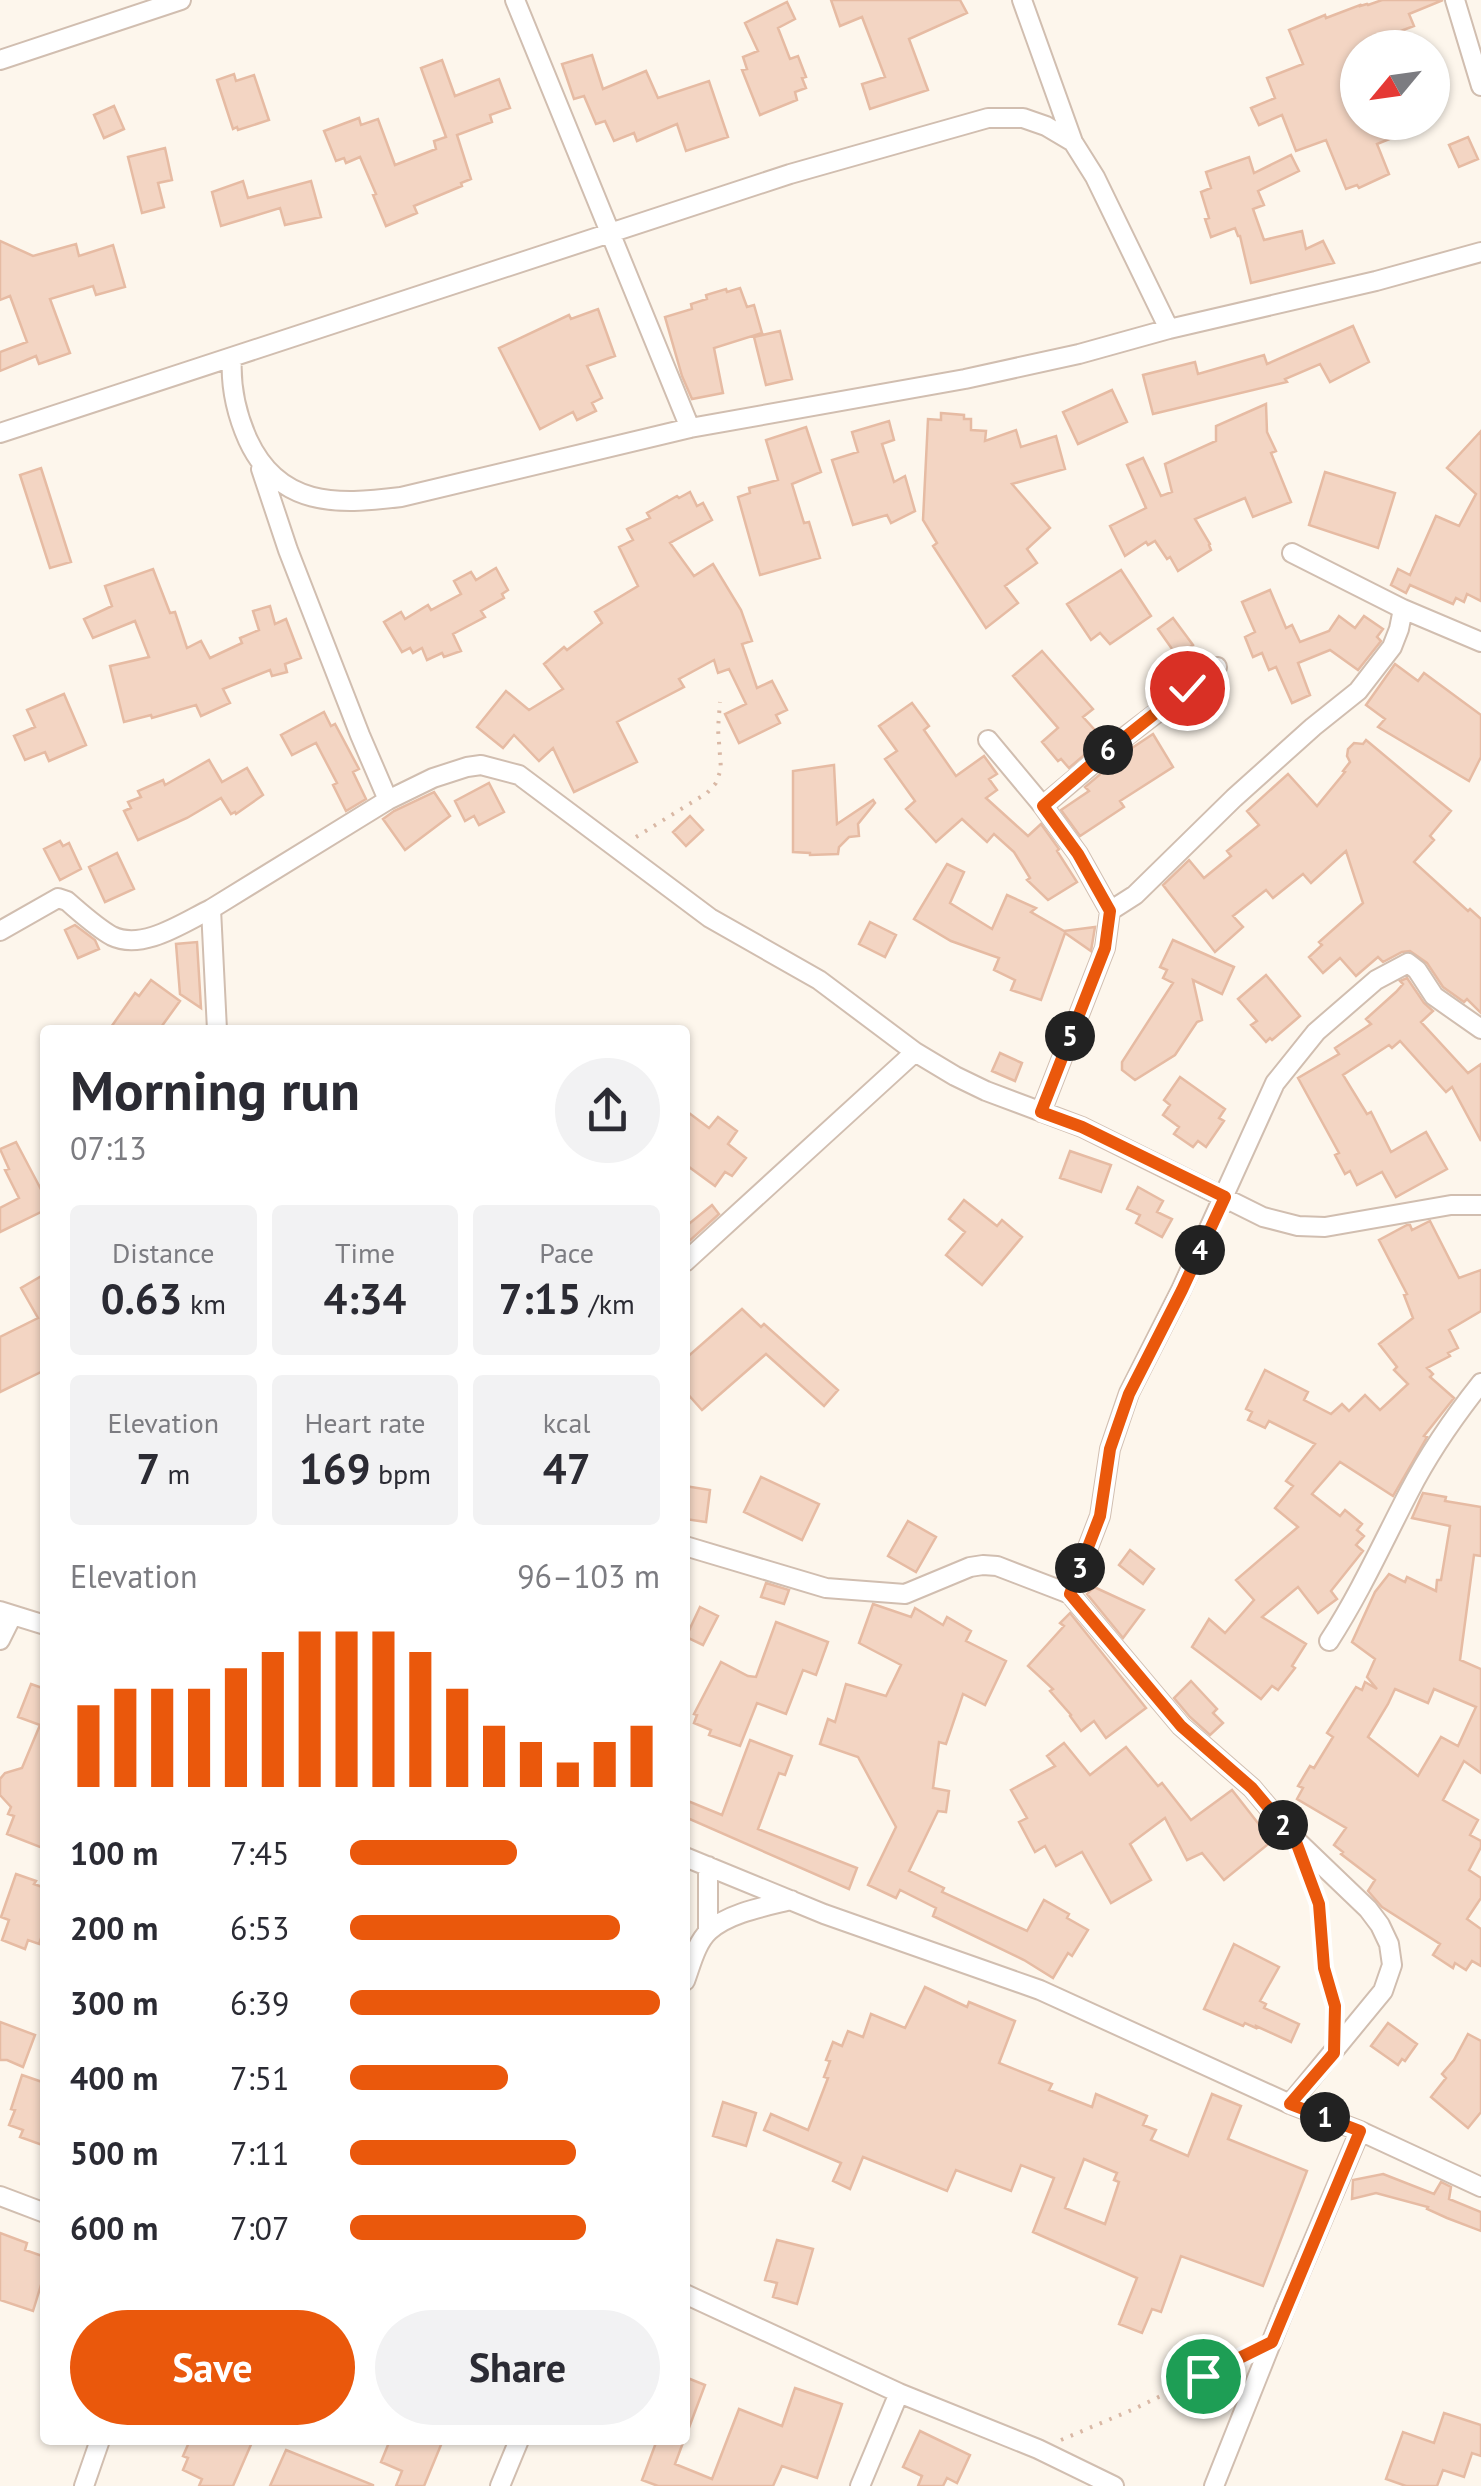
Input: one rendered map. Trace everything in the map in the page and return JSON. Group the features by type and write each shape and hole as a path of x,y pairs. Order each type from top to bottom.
{"street":[{"path":"0,60 181,0"},
{"path":"516,0 690,428"},
{"path":"1022,0 1073,142 1095,176 1169,329"},
{"path":"1454,0 1481,86"},
{"path":"0,433 790,174 988,118 1024,118 1073,142"},
{"path":"257,460 276,482 301,493 356,503 401,497 690,428 965,379 1079,354 1481,252"},
{"path":"232,357 233,399 288,550 388,800"},
{"path":"1292,552 1402,609 1481,642"},
{"path":"1110,911 1136,895 1234,798 1358,691 1392,647 1402,609"},
{"path":"1043,806 1216,667"},
{"path":"988,740 1078,854 1110,911 1105,948 1041,1112"},
{"path":"0,930 58,898 116,938 155,936 211,909 388,800 468,766 493,767 519,776 710,918 820,980 915,1052 955,1076 1094,1132 1264,1217 1298,1226 1325,1227 1452,1205 1481,1205"},
{"path":"211,909 217,1025"},
{"path":"1070,1594 1100,1516 1110,1449 1129,1394 1182,1290 1275,1083 1316,1032 1376,980 1408,963 1418,970 1434,996 1481,1029"},
{"path":"690,1257 915,1052"},
{"path":"1330,1641 1356,1599 1411,1488 1481,1382"},
{"path":"690,1547 826,1588 905,1594 983,1565 996,1566 1070,1594 1181,1726 1252,1788 1295,1839 1368,1909 1389,1944 1392,1965 1383,1991 1290,2104"},
{"path":"0,1640 6,1614 40,1624"},
{"path":"690,1859 824,1914 1040,1990 1481,2187"},
{"path":"690,1967 708,1932 708,1866"},
{"path":"708,1932 746,1912 792,1900"},
{"path":"1214,2486 1360,2131"},
{"path":"0,2196 40,2211"},
{"path":"690,2296 1114,2486"},
{"path":"860,2486 900,2392"},
{"path":"84,2486 98,2445"},
{"path":"500,2486 517,2445"}],"path":[{"path":"619,848 707,793 716,783 721,770 720,702"},
{"path":"1307,1872 1319,1904 1324,1968 1335,2006 1334,2053"},
{"path":"1038,2449 1272,2342"}],"building":[{"path":"831,0 960,0 967,13 909,39 928,90 870,109 862,84 885,77 862,17 840,26"},
{"path":"1382,0 1443,0 1409,14 1414,26 1403,30 1340,30 1340,140 1387,140 1377,144 1389,174 1359,188 1357,185 1346,189 1326,140 1296,151 1282,115 1259,125 1251,108 1275,98 1267,78 1303,64 1289,30 1325,15 1326,18"},
{"path":"787,2 795,19 778,28 790,59 798,56 806,88 795,92 797,100 760,115 742,70 747,69 743,57 758,51 745,23"},
{"path":"592,55 603,89 646,71 658,98 709,81 728,137 686,151 677,124 637,141 634,133 614,141 605,121 596,124 584,96 574,99 562,64"},
{"path":"442,60 455,96 499,79 510,108 490,115 492,122 457,135 471,179 414,206 417,213 386,226 360,157 346,163 344,158 336,161 324,131 359,118 361,125 378,119 395,165 436,149 434,141 446,137 421,68"},
{"path":"234,74 236,81 254,75 269,120 233,129 217,80"},
{"path":"114,106 124,129 104,138 94,115"},
{"path":"1468,137 1478,159 1459,167 1449,145"},
{"path":"165,148 172,180 158,183 164,207 142,213 128,157"},
{"path":"1291,155 1299,171 1258,191 1264,205 1253,209 1264,240 1302,231 1306,249 1323,241 1334,263 1251,283 1235,228 1211,237 1201,192 1211,188 1206,172 1249,157 1254,173"},
{"path":"243,181 248,198 311,181 321,217 285,225 280,208 221,226 212,192"},
{"path":"0,241 33,256 76,244 79,256 113,245 125,287 96,295 93,286 50,299 70,353 39,364 36,356 0,371 0,352 27,342 10,296 0,300"},
{"path":"740,288 747,307 754,305 762,333 714,348 723,393 692,399 665,317 692,309 691,304 707,299 706,295"},
{"path":"598,309 615,356 587,366 602,398 592,403 596,411 577,420 573,412 540,429 499,348 569,315 571,319"},
{"path":"1353,326 1369,362 1330,382 1320,364 1285,379 1287,382 1153,414 1143,375 1195,362 1198,374 1264,355 1267,364"},
{"path":"780,331 792,379 766,385 754,337"},
{"path":"1112,390 1127,422 1078,444 1063,412"},
{"path":"1266,404 1267,432 1276,451 1271,453 1291,502 1253,517 1245,498 1195,519 1211,550 1178,571 1155,541 1148,545 1146,542 1125,556 1110,526 1146,508 1127,465 1143,458 1161,496 1172,492 1165,464 1216,441 1216,426"},
{"path":"941,413 971,419 971,430 986,431 985,441 1016,430 1021,447 1056,436 1065,469 1012,484 1050,528 1027,549 1037,563 1005,586 1018,603 986,628 933,546 937,543 923,520 928,419 941,420"},
{"path":"889,421 894,440 882,444 894,482 905,476 915,511 891,523 887,515 853,525 832,460 858,452 852,432"},
{"path":"806,427 821,472 792,484 820,558 760,575 738,497 750,493 749,488 778,480 766,440"},
{"path":"1481,431 1481,601 1467,594 1464,602 1456,598 1453,604 1410,585 1406,593 1391,585 1398,569 1410,575 1436,516 1459,526 1476,494 1447,468"},
{"path":"41,468 71,562 50,568 20,475"},
{"path":"1325,472 1395,493 1378,548 1309,525"},
{"path":"690,492 697,506 703,503 712,520 670,543 694,576 713,564 741,610 752,641 742,644 757,688 772,681 787,710 776,715 780,723 739,743 725,714 746,704 729,669 718,673 714,660 679,679 684,687 617,722 637,762 574,792 553,748 539,761 514,735 503,748 477,727 506,691 529,710 563,689 544,664 602,623 595,612 638,586 619,547 633,540 627,529 650,518 647,513"},
{"path":"496,568 508,590 502,594 504,598 481,611 485,617 453,634 461,651 427,660 422,648 413,653 410,648 402,652 384,622 401,612 405,619 428,605 431,610 461,594 454,581 471,572 476,580"},
{"path":"153,569 170,613 175,612 187,648 201,641 210,658 242,643 240,638 259,630 253,611 270,606 275,624 286,619 301,658 285,664 287,672 272,676 270,670 223,689 230,703 201,716 196,705 124,722 110,666 149,657 135,621 93,638 84,619 112,606 105,586"},
{"path":"1121,570 1151,616 1110,644 1100,633 1091,640 1067,604"},
{"path":"1270,590 1286,628 1292,625 1300,642 1329,631 1339,616 1355,628 1364,616 1383,629 1377,637 1381,641 1358,670 1330,650 1298,663 1310,695 1292,703 1276,667 1269,670 1262,653 1253,657 1245,637 1255,632 1242,602"},
{"path":"1173,618 1193,645 1177,656 1158,629"},
{"path":"1042,651 1093,709 1083,717 1103,739 1069,768 1042,742 1058,728 1013,676"},
{"path":"1395,664 1418,681 1424,673 1481,715 1481,757 1469,781 1378,727 1385,719 1366,705"},
{"path":"64,694 86,745 49,761 45,752 25,760 14,736 35,727 27,710"},
{"path":"912,703 929,726 924,730 956,776 984,756 997,774 989,779 997,790 986,798 1028,836 1041,824 1077,882 1048,900 1027,880 1030,878 1014,852 994,834 987,842 962,819 936,842 906,809 915,801 885,759 897,751 879,726"},
{"path":"324,712 331,726 335,724 359,769 353,772 366,799 346,811 333,785 337,783 316,743 292,755 281,735"},
{"path":"1153,734 1173,767 1120,801 1124,807 1080,836 1061,810 1089,791 1085,787"},
{"path":"1366,740 1451,811 1430,836 1434,840 1414,862 1481,919 1481,1013 1467,999 1464,1002 1443,987 1427,963 1410,951 1383,962 1378,957 1356,976 1340,958 1323,973 1309,957 1322,945 1319,942 1363,903 1346,851 1311,883 1303,874 1273,898 1266,890 1233,916 1243,927 1215,952 1163,885 1189,860 1204,878 1231,856 1227,851 1259,825 1247,811 1288,774 1317,806 1345,772 1350,762 1348,749"},
{"path":"209,760 222,782 247,768 263,795 236,814 231,814 221,798 138,840 124,811 131,808 128,802 141,797 138,791 163,780 165,785"},
{"path":"834,765 837,824 873,800 875,803 858,824 859,836 849,837 838,854 793,852 793,771"},
{"path":"489,783 504,812 479,825 474,816 465,821 455,801"},
{"path":"434,792 450,816 405,850 383,819"},
{"path":"690,816 703,830 686,846 673,832"},
{"path":"60,841 63,846 69,843 81,869 60,880 44,849"},
{"path":"117,853 134,889 105,902 89,867"},
{"path":"947,864 964,872 950,903 992,929 1007,895 1036,908 1031,912 1064,931 1095,927 1091,951 1065,933 1041,1000 1011,990 1015,980 994,970 999,958 951,941 914,919"},
{"path":"870,922 896,935 885,957 859,944"},
{"path":"75,925 95,940 99,949 78,958 65,930"},
{"path":"1173,940 1234,967 1222,994 1193,980 1202,1020 1175,1055 1135,1080 1122,1070 1122,1062 1173,983 1163,978 1167,970 1160,967"},
{"path":"197,942 201,1008 180,994 176,944"},
{"path":"1266,975 1300,1016 1266,1042 1251,1025 1257,1021 1238,999"},
{"path":"1407,978 1433,1011 1421,1022 1468,1073 1481,1064 1481,1141 1452,1087 1446,1092 1400,1041 1343,1075 1367,1114 1371,1112 1391,1152 1426,1132 1447,1169 1396,1197 1382,1172 1357,1185 1350,1171 1345,1174 1335,1155 1339,1153 1298,1078 1339,1054 1335,1048 1371,1024 1366,1019"},
{"path":"151,980 180,1001 163,1025 113,1025 135,993 139,996"},
{"path":"1000,1053 1022,1063 1015,1081 992,1071"},
{"path":"1180,1077 1225,1109 1219,1118 1224,1121 1206,1147 1198,1141 1193,1147 1174,1134 1179,1127 1163,1115 1170,1105 1164,1100"},
{"path":"690,1114 709,1128 718,1117 737,1131 728,1144 746,1158 732,1176 725,1172 715,1186 690,1168"},
{"path":"16,1142 40,1188 40,1212 0,1232 0,1208 19,1198 0,1149"},
{"path":"1070,1151 1111,1165 1101,1192 1060,1178"},
{"path":"1138,1187 1163,1201 1157,1212 1172,1219 1162,1237 1136,1223 1140,1215 1127,1209"},
{"path":"964,1200 997,1226 1002,1220 1022,1237 982,1285 946,1255 965,1232 949,1219"},
{"path":"712,1205 719,1214 690,1240 690,1223"},
{"path":"1430,1221 1459,1278 1481,1270 1481,1311 1449,1330 1458,1348 1427,1368 1433,1374 1430,1377 1454,1398 1424,1436 1427,1437 1393,1496 1340,1462 1312,1494 1340,1516 1345,1510 1362,1524 1357,1530 1364,1536 1356,1545 1363,1551 1331,1591 1337,1599 1318,1613 1298,1587 1262,1617 1306,1644 1292,1666 1295,1668 1278,1690 1272,1686 1261,1699 1192,1647 1209,1619 1225,1633 1254,1600 1236,1580 1298,1527 1275,1508 1293,1486 1286,1481 1315,1444 1269,1421 1265,1428 1248,1420 1252,1412 1246,1409 1265,1370 1308,1392 1304,1400 1331,1414 1342,1404 1349,1411 1365,1395 1380,1410 1408,1384 1394,1370 1397,1367 1379,1344 1413,1318 1404,1295 1407,1294 1379,1240 1407,1225 1412,1230"},
{"path":"40,1277 40,1372 0,1392 0,1337 38,1318 21,1288"},
{"path":"742,1309 838,1390 824,1406 766,1354 702,1410 690,1397 690,1355"},
{"path":"761,1477 819,1504 802,1540 744,1512"},
{"path":"690,1487 710,1490 706,1522 690,1520"},
{"path":"1423,1493 1481,1507 1481,1556 1474,1555 1460,1660 1481,1669 1481,1773 1464,1761 1443,1800 1478,1820 1470,1835 1481,1841 1469,1870 1481,1878 1481,1898 1467,1919 1481,1929 1481,1966 1472,1961 1466,1970 1455,1963 1453,1968 1433,1955 1440,1944 1382,1907 1368,1891 1375,1880 1334,1845 1346,1828 1297,1799 1303,1788 1298,1786 1333,1737 1327,1733 1356,1687 1362,1690 1365,1682 1377,1689 1367,1677 1375,1659 1352,1642 1375,1592 1389,1574 1405,1582 1407,1577 1436,1591 1437,1580 1441,1580 1450,1526 1412,1518","holes":["1395,1689 1428,1703 1434,1689 1476,1707 1458,1746 1441,1737 1418,1776 1368,1737"]},
{"path":"908,1521 936,1537 916,1572 888,1556"},
{"path":"1130,1550 1154,1569 1143,1584 1119,1565"},
{"path":"766,1583 789,1590 784,1604 761,1597"},
{"path":"1094,1587 1144,1610 1123,1638 1087,1594"},
{"path":"873,1604 911,1617 915,1608 943,1625 947,1617 971,1631 966,1641 1006,1661 985,1705 963,1694 946,1744 939,1742 933,1788 949,1791 946,1812 938,1811 909,1871 944,1888 942,1892 1027,1931 1044,1900 1069,1914 1067,1918 1088,1930 1053,1978 933,1916 936,1908 900,1890 896,1898 868,1885 896,1827 858,1757 820,1744 828,1719 835,1722 846,1684 886,1696 901,1665 859,1643"},
{"path":"700,1607 718,1616 703,1645 690,1639 690,1628"},
{"path":"1070,1613 1146,1708 1106,1738 1094,1721 1081,1731 1050,1691 1053,1689 1028,1666 1064,1626 1060,1623"},
{"path":"776,1622 828,1642 816,1675 803,1670 786,1714 757,1703 740,1746 709,1735 711,1730 694,1723 694,1714 721,1662 756,1677"},
{"path":"1191,1681 1217,1709 1213,1713 1223,1723 1210,1735 1174,1698"},
{"path":"31,1684 40,1687 40,1725 18,1717"},
{"path":"40,1725 40,1847 7,1834 14,1816 8,1814 11,1807 0,1795 0,1779 5,1773 22,1768"},
{"path":"750,1740 792,1756 785,1775 779,1773 758,1829 857,1868 849,1889 690,1819 690,1802 722,1815"},
{"path":"1064,1743 1090,1775 1126,1747 1191,1820 1232,1790 1272,1841 1224,1880 1202,1853 1187,1860 1165,1818 1130,1844 1151,1880 1111,1903 1082,1852 1056,1866 1045,1846 1035,1852 1019,1822 1027,1818 1011,1790 1055,1766 1047,1756"},
{"path":"16,1874 36,1881 34,1884 40,1886 39,1944 28,1940 25,1949 2,1940 9,1920 1,1917"},
{"path":"1234,1944 1279,1967 1260,2001 1266,2004 1264,2008 1299,2024 1291,2042 1204,2009"},
{"path":"925,1987 967,2007 969,2002 1015,2021 999,2063 1052,2084 1049,2090 1092,2107 1096,2094 1147,2116 1143,2125 1156,2130 1151,2140 1188,2156 1212,2094 1241,2106 1228,2139 1307,2171 1263,2286 1181,2256 1161,2312 1152,2309 1142,2333 1119,2324 1137,2278 1033,2232 1054,2178 1021,2165 1011,2191 956,2170 947,2191 863,2157 850,2189 833,2181 841,2163 764,2130 771,2114 808,2130 828,2078 824,2077 830,2061 826,2060 833,2042 842,2046 848,2031 863,2037 871,2014 905,2028","holes":["1084,2159 1117,2173 1114,2180 1119,2182 1105,2224 1065,2208"]},
{"path":"0,2022 35,2035 23,2067 0,2060"},
{"path":"1388,2023 1417,2044 1398,2065 1371,2046"},
{"path":"1468,2034 1481,2041 1481,2112 1468,2128 1431,2097 1446,2078 1442,2074"},
{"path":"22,2075 40,2081 40,2144 20,2137 23,2130 9,2125 15,2110 11,2109"},
{"path":"723,2102 756,2113 746,2146 713,2136"},
{"path":"1383,2174 1434,2194 1441,2182 1451,2187 1449,2199 1481,2212 1481,2231 1428,2207 1376,2193 1352,2199 1353,2180"},
{"path":"0,2233 27,2243 25,2250 40,2255 40,2288 33,2311 0,2300"},
{"path":"777,2240 813,2249 797,2304 773,2297 777,2283 765,2280"},
{"path":"690,2379 705,2385 690,2425"},
{"path":"795,2388 842,2404 817,2478 782,2466 773,2486 658,2486 642,2480 655,2445 682,2445 675,2464 712,2479 739,2409 782,2426"},
{"path":"1444,2413 1481,2425 1481,2456 1472,2453 1464,2477 1443,2470 1437,2486 1406,2486 1386,2479 1403,2432 1434,2443"},
{"path":"920,2431 970,2455 957,2483 947,2478 943,2486 918,2486 922,2476 903,2467"},
{"path":"188,2445 251,2445 233,2486 199,2486 202,2479 183,2470 188,2458 183,2456"},
{"path":"388,2445 441,2445 424,2486 396,2486 402,2471 381,2462"},
{"path":"286,2450 373,2485 373,2486 270,2486"}],"route":[{"path":"1187,688 1043,806 1078,854 1110,911 1105,948 1041,1112 1082,1127 1225,1197 1129,1394 1110,1449 1100,1516 1070,1594 1181,1726 1252,1788 1295,1839 1319,1904 1324,1968 1335,2006 1334,2053 1290,2104 1360,2131 1272,2342 1203,2376"}]}
